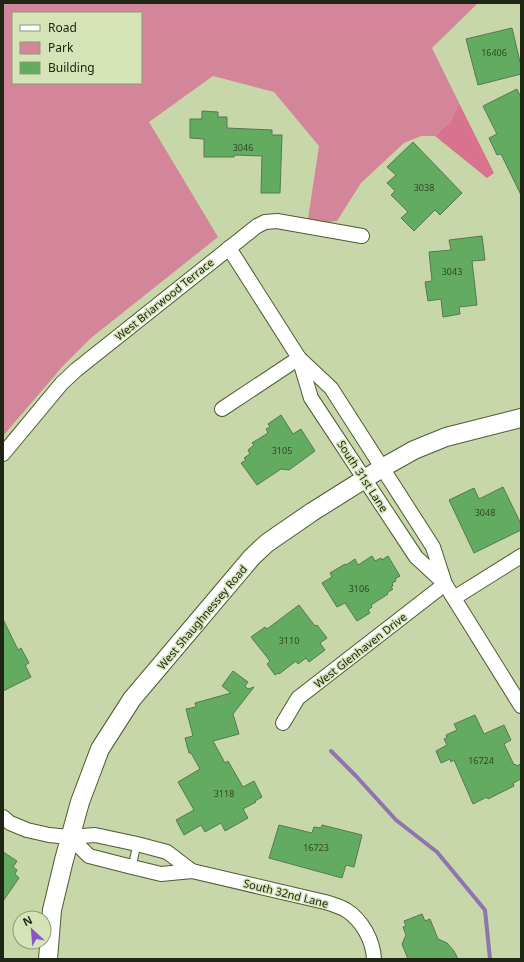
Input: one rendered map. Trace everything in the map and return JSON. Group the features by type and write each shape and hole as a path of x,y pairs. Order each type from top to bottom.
{"street":[{"name":"West Briarwood Terrace","path":"3,454 62,383 76,370 256,226 265,222 277,221 362,236"},
{"name":"South 31st Lane","path":"229,248 299,358 331,388 346,411 433,547 445,584"},
{"name":"South 31st Lane","path":"299,358 311,398 416,557 445,584 521,706"},
{"path":"222,409 299,358"},
{"path":"328,423 346,411"},
{"name":"West Shaughnessey Road","path":"48,959 52,910 70,837 80,802 100,749 132,699 252,557 267,543 300,520 382,468 414,450 446,437 521,418"},
{"path":"398,530 415,519"},
{"path":"454,598 521,556"},
{"name":"West Glenhaven Drive","path":"283,723 298,698 445,584"},
{"name":"South 32nd Lane","path":"3,817 10,823 27,830 49,835 70,837 95,835 167,852 192,871"},
{"name":"South 32nd Lane","path":"70,837 89,856 162,874 192,871 337,906 347,911 359,922 366,933 374,952 374,959"}],"lane":[{"path":"132,867 137,844"}],"green space":[{"path":"3,3 478,3 432,48 459,103 451,121 435,136 421,136 404,143 361,183 337,221 328,222 308,219 319,146 274,92 213,76 149,122 218,237 91,338 62,367 3,436"}],"shaded area":[{"path":"459,103 494,173 487,178 435,136 451,121"}],"building":[{"path":"512,28 521,66 521,74 478,85 466,39"},
{"path":"517,89 521,98 521,195 501,154 497,155 489,138 497,134 483,106"},
{"path":"202,111 218,112 218,117 227,117 227,128 272,130 272,135 282,135 280,193 261,193 262,156 235,155 234,157 204,157 204,139 190,138 190,119 202,119"},
{"path":"413,142 462,193 440,215 435,210 414,231 401,218 408,212 391,195 395,191 387,183 396,175 387,167"},
{"path":"482,236 485,260 472,261 477,305 459,307 460,314 443,317 441,299 428,301 425,282 432,281 429,252 451,250 449,240"},
{"path":"281,415 293,434 301,429 315,451 289,470 281,469 257,485 241,463 246,460 244,458 250,454 248,450 254,445 252,443 268,433 266,429 270,427 268,424"},
{"path":"503,487 521,524 521,530 474,553 449,500 474,488 479,499"},
{"path":"372,556 375,561 381,558 382,560 388,556 400,576 392,583 393,586 391,587 393,589 371,605 372,607 368,610 370,613 357,621 345,603 337,607 322,583 332,577 330,573 345,564 346,565 355,559 358,565"},
{"path":"299,605 315,626 317,625 327,638 320,643 325,650 309,662 306,658 298,664 296,661 279,674 278,673 275,675 267,664 270,661 251,637 265,627 267,629"},
{"path":"3,619 18,650 21,648 29,663 25,665 31,677 3,691"},
{"path":"233,671 248,682 245,686 248,689 254,687 233,714 239,734 213,741 225,763 228,761 243,787 254,781 262,797 243,809 248,818 225,831 221,823 205,832 201,825 184,835 176,820 194,810 178,782 200,769 191,753 189,753 185,738 193,736 186,709 196,707 195,703 231,693 222,686"},
{"path":"475,715 484,734 504,725 511,740 504,744 514,765 515,764 516,766 521,764 521,779 513,783 514,786 488,799 487,797 473,804 454,760 451,762 450,759 441,763 436,751 447,745 444,739 447,738 446,735 457,730 454,724"},
{"path":"279,825 312,833 314,827 321,828 322,825 362,835 354,867 346,865 342,878 269,858"},
{"path":"3,852 17,861 13,867 17,870 15,874 19,878 3,901"},
{"path":"422,914 425,921 430,919 438,939 447,943 454,951 458,959 408,959 402,944 406,935 403,927 406,926 404,921"}],"waterway":[{"path":"331,751 396,820 437,852 485,910 490,959"}]}
